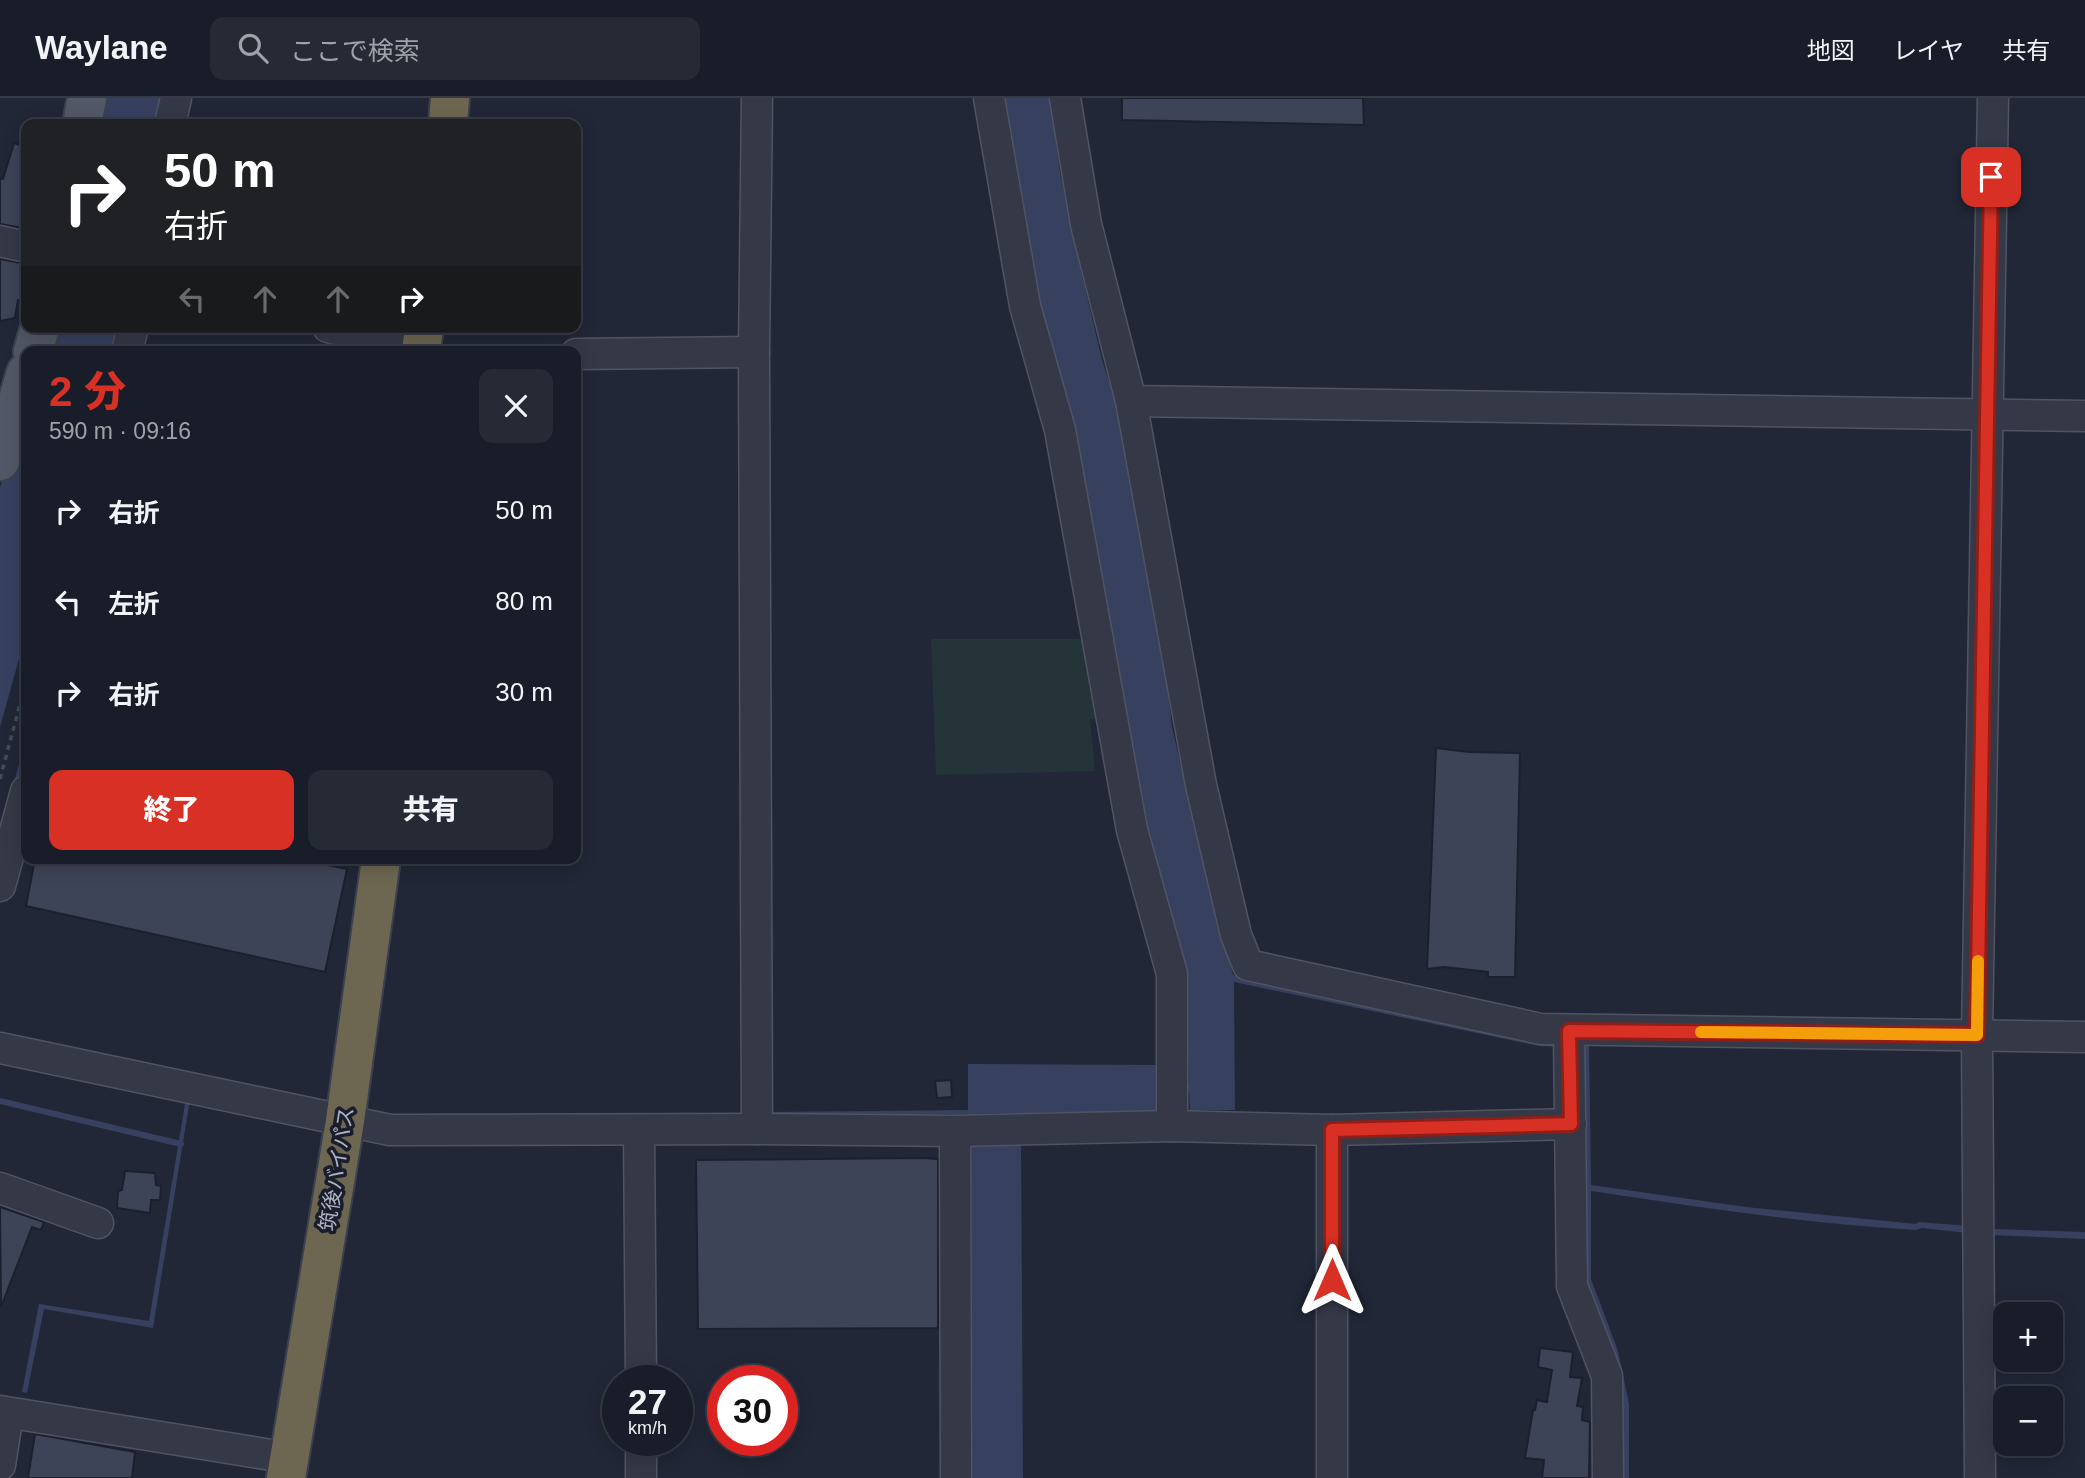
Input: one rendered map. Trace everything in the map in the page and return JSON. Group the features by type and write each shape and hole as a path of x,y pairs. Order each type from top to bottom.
{"highway":[{"path":"448,119 450,98"},
{"name":"筑後バイパス","path":"356,1124 381,864"},
{"name":"筑後バイパス","path":"295,1471 400,864"}],"main road":[{"path":"83,119 87,98"},
{"path":"0,460 21,390"}],"street":[{"path":"171,119 176,98"},
{"path":"757,98 754,352 757,1129"},
{"path":"989,98 1025,306 1060,430 1132,830 1172,974 1172,1126"},
{"path":"1065,98 1086,224 1130,401 1201,785 1236,935 1248,965 1541,1029 2085,1037"},
{"path":"1980,1478 1977,1035 1993,98"},
{"path":"0,241 21,246"},
{"path":"350,333 399,346"},
{"path":"581,354 754,352"},
{"path":"1130,401 2085,416"},
{"path":"0,886 21,809"},
{"path":"1569,1031 1572,1286 1607,1376 1608,1478"},
{"path":"0,1048 390,1130 962,1131 1172,1126 1332,1130 1571,1124"},
{"path":"1332,1130 1332,1478"},
{"path":"639,1131 641,1365"},
{"path":"956,1478 962,1131"},
{"path":"0,1188 98,1223"},
{"path":"0,1465 4,1412 295,1471"},
{"path":"641,1456 641,1478"}],"path":[{"path":"0,779 21,701"}],"shaded area":[{"path":"931,639 1089,639 1105,719 1090,719 1095,771 936,775"}],"water":[{"path":"97,98 166,98 162,119 94,119"},
{"path":"1004,98 1050,98 1060,172 1079,262 1102,360 1119,412 1165,664 1172,727 1233,975 1535,1040 1562,1041 1562,1047 1539,1046 1234,982 1235,1110 1190,1110 1189,1090 1184,1090 1183,1084 1189,1083 1187,987 1143,818 1100,574 1038,301"},
{"path":"47,333 117,333 113,346 43,346"},
{"path":"21,417 21,652 0,727 0,488"},
{"path":"1589,1040 1591,1185 1746,1207 1916,1224 1969,1226 1968,1233 1834,1224 1591,1191 1591,1279 1618,1351 1629,1404 1629,1478 1624,1478 1623,1399 1614,1353 1586,1280 1584,1047 1580,1047"},
{"path":"968,1064 1158,1065 1159,1111 768,1117 768,1112 968,1110"},
{"path":"186,1098 190,1099 153,1328 44,1309 27,1393 22,1392 39,1304 149,1321"},
{"path":"973,1140 1021,1141 1023,1478 971,1478"},
{"path":"1991,1227 2085,1232 2085,1239 1990,1235"}],"building":[{"path":"1122,98 1363,98 1364,125 1122,120"},
{"path":"14,143 21,145 21,228 0,224 0,178 3,179"},
{"path":"0,259 21,263 21,301 18,300 15,318 0,321"},
{"path":"1436,748 1520,753 1515,977 1488,977 1488,972 1444,967 1427,969"},
{"path":"34,864 323,864 347,869 325,972 26,906"},
{"path":"951,1080 952,1097 937,1098 935,1081"},
{"path":"938,1159 938,1328 698,1329 696,1160"},
{"path":"125,1171 155,1173 156,1185 161,1186 160,1200 151,1200 150,1213 117,1208 118,1191 122,1190"},
{"path":"0,1207 44,1222 41,1230 32,1227 1,1307"},
{"path":"1540,1348 1573,1352 1570,1377 1582,1378 1577,1406 1583,1407 1582,1420 1590,1422 1589,1478 1542,1478 1544,1460 1525,1458 1533,1410 1537,1400 1547,1402 1552,1370 1538,1367"},
{"path":"35,1434 135,1452 132,1478 28,1478"}],"waterway":[{"path":"17,784 21,768"},
{"path":"0,1101 181,1144"}],"slow traffic":[{"path":"1701,1032 1977,1035 1978,961"}],"route":[{"path":"1332,1280 1332,1130 1571,1124 1569,1031 1977,1035 1991,177"}]}
